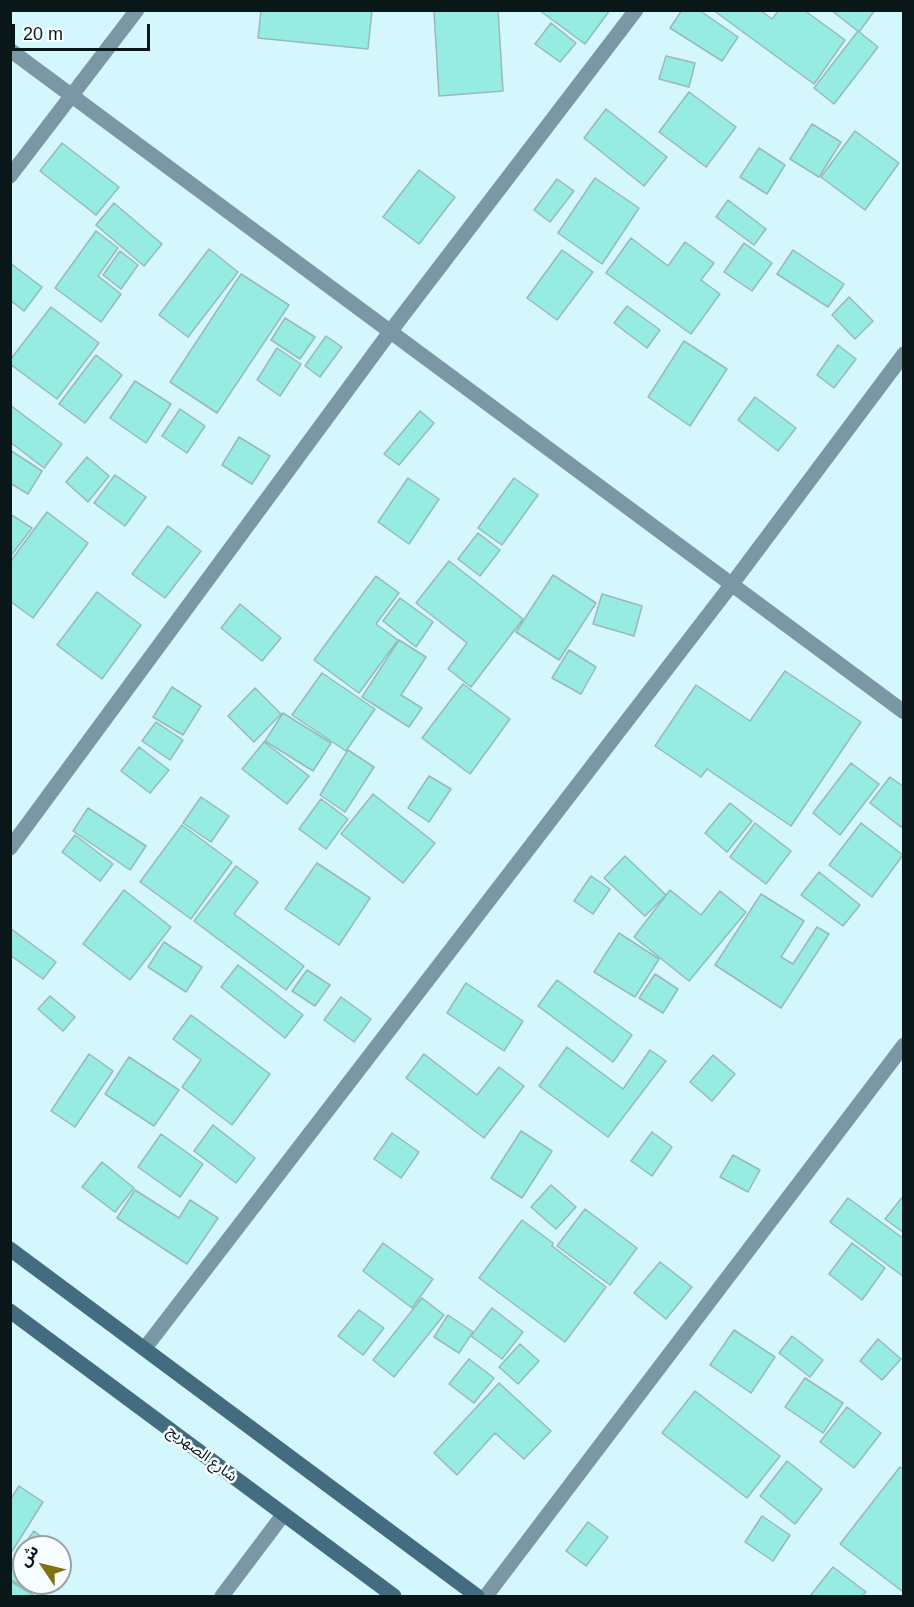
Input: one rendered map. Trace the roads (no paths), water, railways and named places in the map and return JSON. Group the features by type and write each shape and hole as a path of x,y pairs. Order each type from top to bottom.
{"main road":[{"path":"10,1249 477,1596"},
{"name":"شارع الصهريج","path":"10,1311 394,1596"}],"street":[{"path":"10,176 137,10"},
{"path":"10,848 390,332 636,10"},
{"path":"10,50 903,712"},
{"path":"145,1348 732,584 903,354"},
{"path":"486,1596 903,1045"},
{"path":"222,1596 283,1515"}]}
